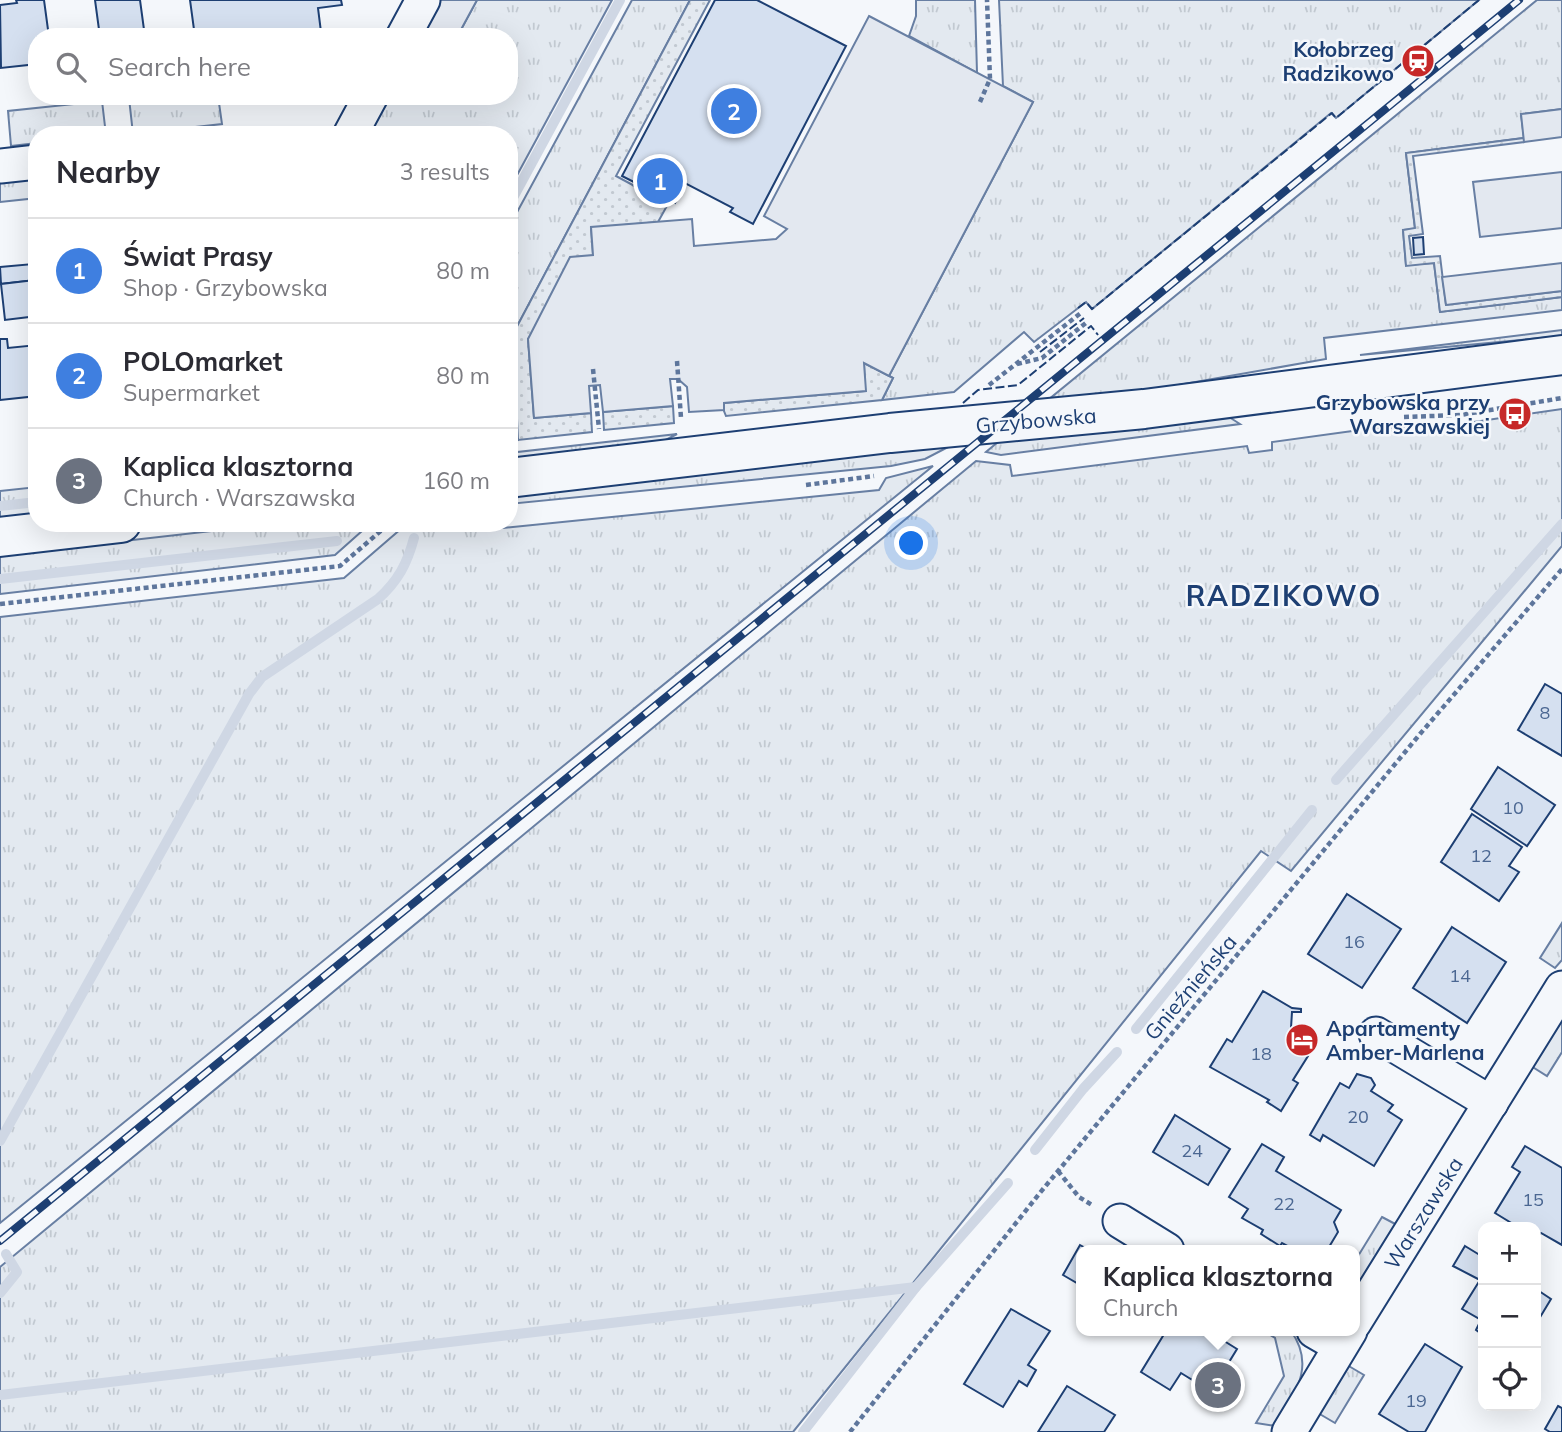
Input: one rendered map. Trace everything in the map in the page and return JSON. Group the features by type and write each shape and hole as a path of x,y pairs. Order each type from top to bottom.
{"street":[{"path":"408,28 423,0"},
{"path":"355,126 366,105"},
{"path":"0,166 28,163"},
{"name":"Grzybowska","path":"518,477 890,433 1144,409 1562,355"},
{"path":"0,537 43,532"},
{"name":"Warszawska","path":"1360,1301 1491,1103 1562,988"},
{"path":"1376,1034 1491,1103"},
{"path":"1120,1221 1159,1245"},
{"name":"Warszawska","path":"1289,1432 1337,1336"}],"path":[{"path":"980,102 990,79 987,0"},
{"path":"1076,317 1082,312"},
{"path":"1016,364 1042,358 1087,322"},
{"path":"593,369 599,437"},
{"path":"0,604 340,566 380,532"},
{"name":"Gnieźnieńska","path":"850,1432 1058,1171 1420,734 1562,569"},
{"path":"1058,1171 1079,1197 1120,1221"}],"green space":[{"path":"477,0 612,0 518,173 518,126 372,126 383,105 518,105 518,28 462,28"},
{"path":"632,0 690,0 518,325 518,210"},
{"path":"690,0 710,0 616,176 668,204 658,222 591,228 593,255 528,339 534,418 591,413 592,432 518,440 518,325"},
{"path":"916,0 975,0 977,73 909,36 916,16"},
{"path":"999,0 1479,0 1336,118 1331,113 1092,309 1086,302 1034,342 1024,332 954,392 882,400 893,378 889,376 1033,102 1003,86"},
{"path":"1537,0 1562,0 1562,109 1521,114 1524,138 1406,153 1415,229 1403,230 1406,265 1434,263 1440,312 1562,297 1562,310 1324,338 1326,359 1167,387 1048,400"},
{"path":"64,105 102,105 105,126 28,126 28,144 11,146 8,111"},
{"path":"130,105 219,105 222,124 204,126 132,126"},
{"path":"1524,138 1524,142 1413,156 1423,234 1409,236 1412,258 1440,256 1446,305 1562,291 1562,297 1440,312 1434,263 1406,266 1403,230 1415,228 1406,153"},
{"path":"28,178 28,199 0,202 0,180"},
{"path":"1562,330 1562,336 1360,355"},
{"path":"864,363 893,378 882,400 726,416 722,406 724,403 865,391"},
{"path":"673,406 674,423 604,430 603,412"},
{"path":"1562,409 1562,546 1291,871 1261,851 793,1432 0,1432 0,1267 976,461 1010,465 1012,476 1247,446 1249,453 1272,450 1272,442 1367,429 1467,423"},
{"path":"1229,417 1240,424 1001,455 986,452 998,442"},
{"path":"677,434 662,442 518,458 518,452"},
{"path":"950,446 925,459 891,466 518,503 518,496 779,463"},
{"path":"933,466 0,1223 0,617 344,578 397,532 518,532 518,526 879,490 886,478"},
{"path":"28,488 28,516 0,519 0,491"},
{"path":"203,532 361,532 335,555 0,594 0,555"},
{"path":"1562,923 1562,960 1555,968 1540,958"},
{"path":"1562,1016 1562,1052 1547,1076 1531,1066"},
{"path":"1382,1217 1399,1226 1360,1287 1360,1253"},
{"path":"1272,1336 1294,1336 1302,1356 1296,1391 1276,1426 1256,1423 1284,1376 1275,1338"},
{"path":"1347,1365 1364,1375 1335,1423 1318,1413"}],"shaded area":[{"path":"440,0 477,0 462,28 425,28"},
{"path":"869,16 1033,102 889,376 864,363 866,391 724,403 724,410 689,412 687,387 678,379 670,379 673,406 603,412 600,385 589,386 591,413 534,418 528,339 570,257 593,255 591,227 692,219 694,246 776,239 787,229 764,216"},
{"path":"1562,109 1562,137 1524,142 1521,114"},
{"path":"1562,172 1562,228 1480,237 1473,182"},
{"path":"1562,263 1562,291 1446,305 1442,277"}],"building":[{"path":"16,0 44,0 48,28 28,28 28,65 1,68 0,5 17,3"},
{"path":"95,0 140,0 144,28 99,28"},
{"path":"190,0 341,0 342,5 318,8 320,28 194,28"},
{"path":"715,0 757,0 846,46 753,224 730,212 733,208 685,183 675,203 622,176"},
{"path":"1423,237 1424,254 1414,255 1413,238"},
{"path":"28,264 28,281 1,284 0,267"},
{"path":"28,281 28,317 5,320 1,284"},
{"path":"0,339 7,339 8,348 28,346 28,397 0,400"},
{"path":"1545,684 1562,694 1562,756 1518,730"},
{"path":"1498,767 1555,805 1527,846 1471,809"},
{"path":"1472,814 1522,847 1509,866 1519,872 1499,901 1441,862"},
{"path":"1347,894 1401,929 1362,988 1308,954"},
{"path":"1452,927 1506,962 1467,1023 1413,988"},
{"path":"1263,991 1292,1008 1301,1009 1301,1012 1292,1012 1291,1028 1304,1030 1298,1050 1308,1056 1293,1080 1298,1083 1281,1111 1267,1102 1269,1100 1210,1067 1227,1039 1232,1042"},
{"path":"1357,1074 1371,1078 1375,1085 1371,1091 1393,1105 1388,1111 1402,1120 1374,1166 1323,1135 1320,1141 1310,1135 1340,1083 1349,1088"},
{"path":"1175,1115 1230,1149 1208,1185 1153,1152"},
{"path":"1262,1144 1284,1157 1276,1171 1341,1210 1334,1222 1338,1232 1330,1245 1278,1245 1261,1234 1263,1230 1242,1218 1248,1209 1229,1197"},
{"path":"1525,1146 1562,1168 1562,1245 1541,1233 1541,1222 1510,1222 1495,1213 1520,1172 1512,1167"},
{"path":"1465,1246 1478,1254 1478,1279 1453,1266"},
{"path":"1076,1252 1076,1283 1063,1275"},
{"path":"1478,1283 1478,1318 1462,1309"},
{"path":"1541,1292 1551,1299 1541,1316"},
{"path":"1011,1309 1050,1331 1028,1365 1036,1370 1027,1386 1019,1381 1003,1407 964,1384"},
{"path":"1163,1336 1216,1336 1237,1349 1223,1372 1232,1377 1220,1397 1181,1373 1170,1390 1141,1372"},
{"path":"1425,1344 1462,1367 1425,1432 1409,1432 1379,1414"},
{"path":"1067,1386 1115,1415 1104,1432 1038,1432"},
{"path":"1558,1406 1562,1408 1562,1432 1550,1432 1545,1429"}],"waterway":[{"path":"518,188 620,0"},
{"path":"0,506 28,503"},
{"path":"1336,780 1562,524"},
{"path":"0,1141 249,694 262,677 378,599 401,572 414,538"},
{"path":"0,579 337,541"},
{"path":"1136,1029 1312,810"},
{"path":"1035,1150 1083,1089 1117,1052"},
{"path":"0,1395 916,1287 1008,1183"},
{"path":"0,1293 17,1272 6,1254"},
{"path":"803,1432 916,1287"}],"railway":[{"path":"0,1241 1519,0"}],"fence":[{"path":"1078,308 1086,302 1092,309 1332,113 1336,118 1479,0"},
{"path":"1040,352 1084,318"},
{"path":"963,403 978,390 1018,385 1091,326 1098,335"}],"place":[{"name":"Kołobrzeg Radzikowo","path":"1418,61"},
{"name":"POLOmarket","path":"734,111"},
{"name":"Świat Prasy","path":"660,181"},
{"name":"Grzybowska przy Warszawskiej","path":"1515,414"},
{"name":"Apartamenty Amber-Marlena","path":"1302,1040"},
{"name":"Kaplica klasztorna","path":"1218,1385"}],"district":[{"name":"RADZIKOWO","path":"1284,595"}]}
